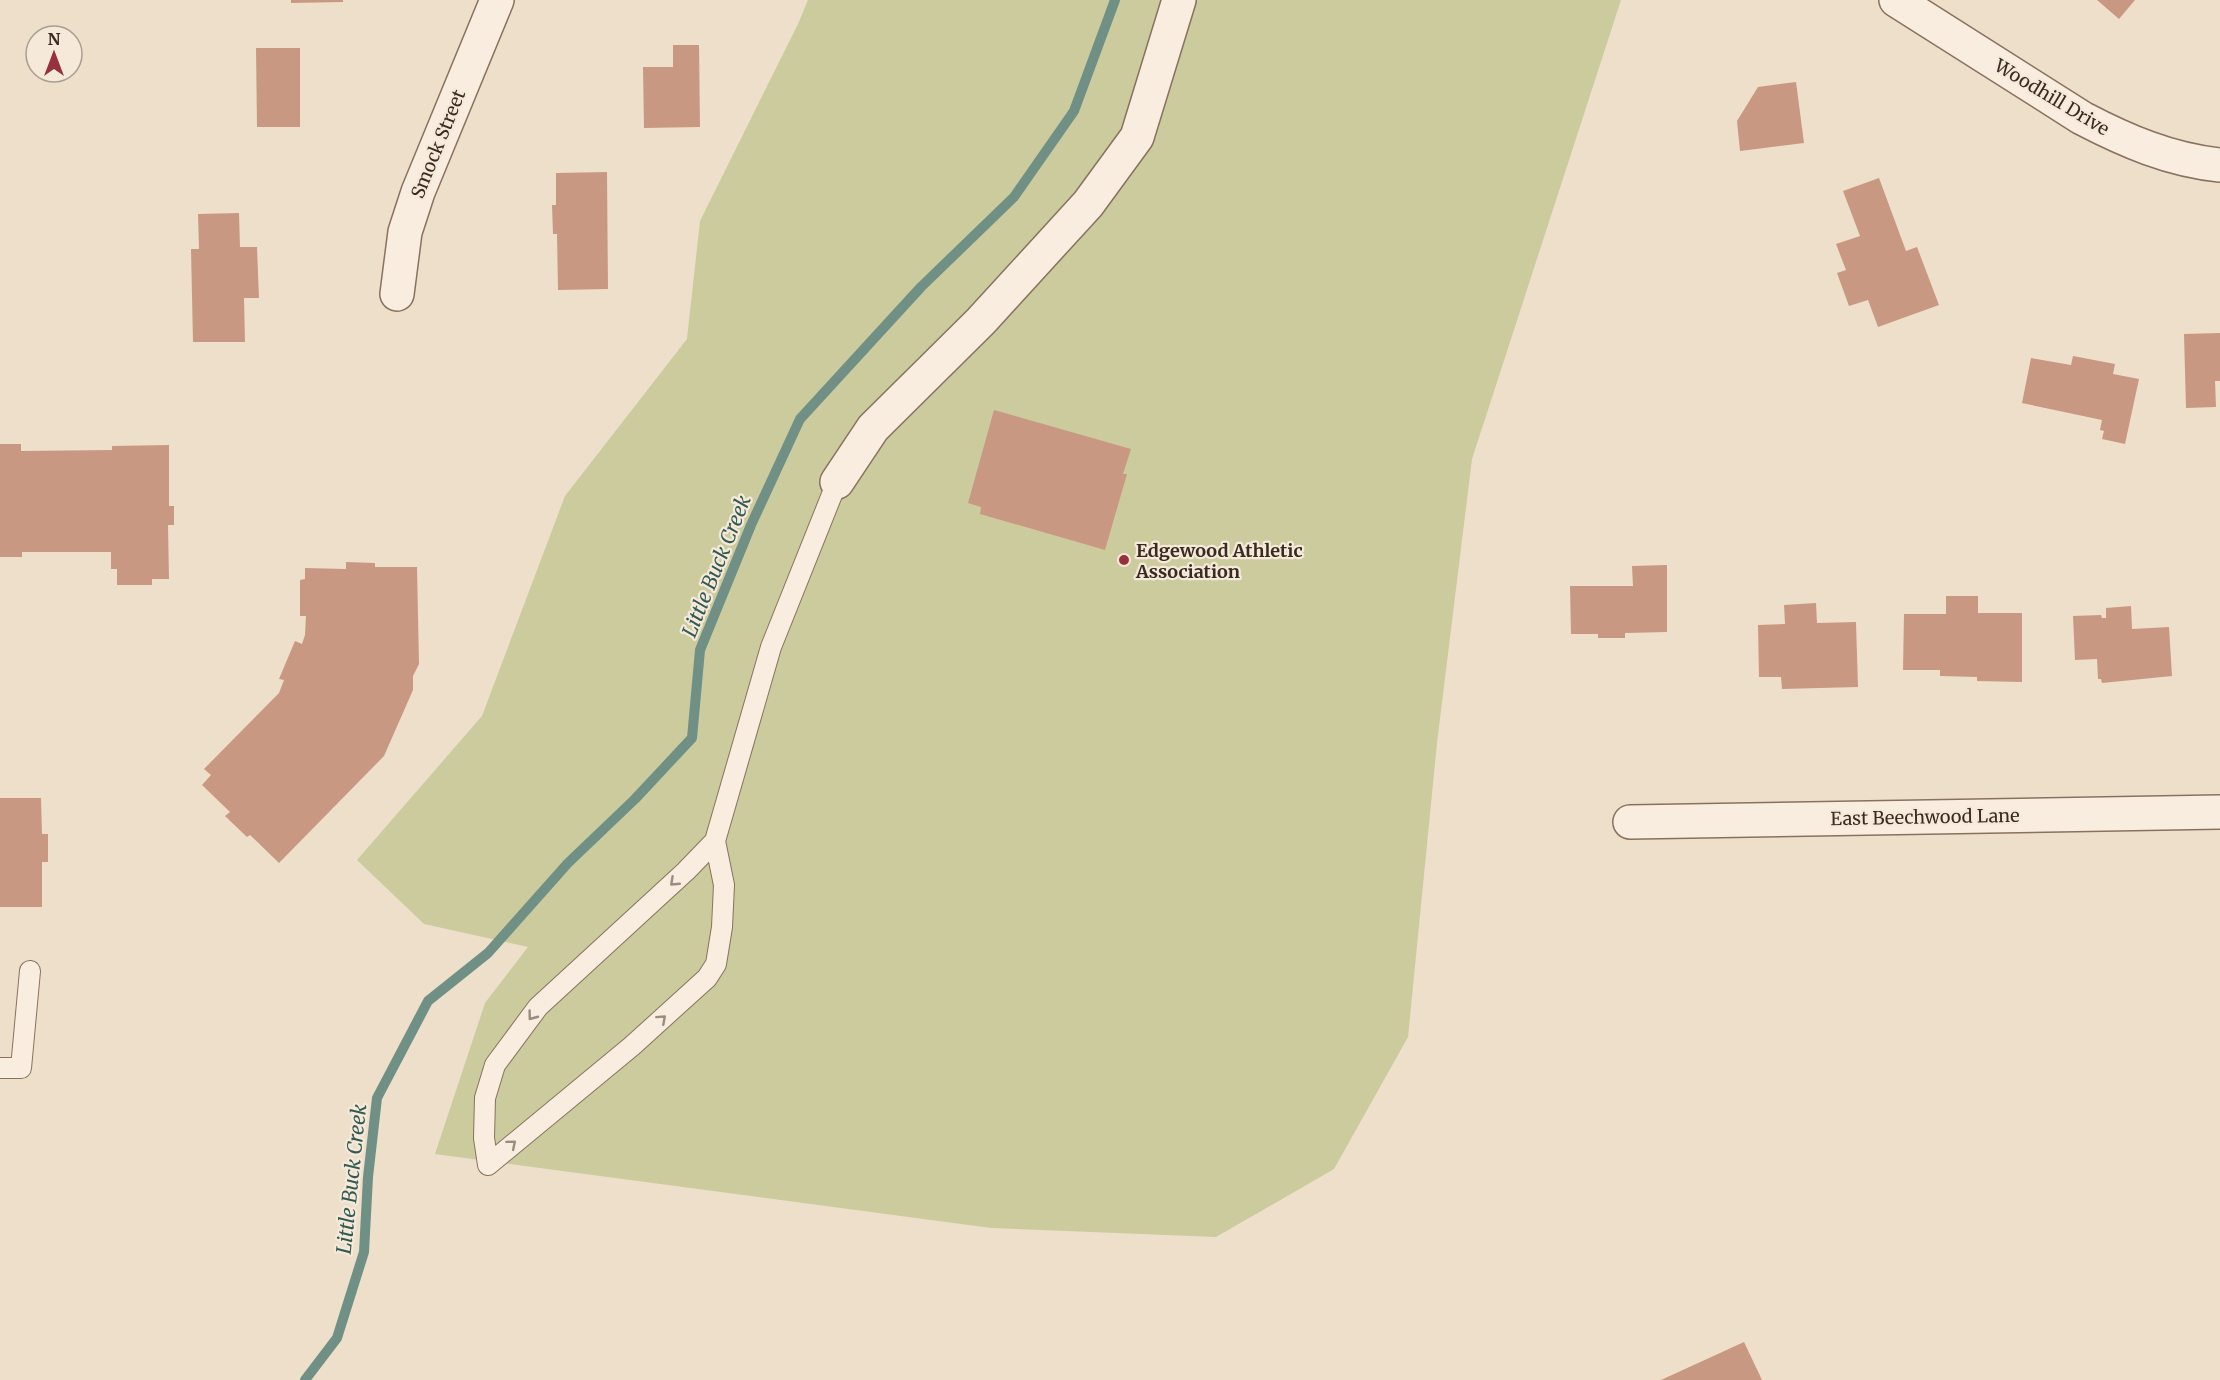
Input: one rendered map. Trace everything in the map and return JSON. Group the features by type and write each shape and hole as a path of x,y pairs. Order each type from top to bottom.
{"street":[{"name":"Smock Street","path":"397,294 405,232 418,192 497,0"},
{"path":"837,482 873,428 981,321 1088,204 1137,137 1179,0"},
{"name":"Woodhill Drive","path":"1896,0 2112,134 2160,153 2193,162 2220,165"},
{"name":"East Beechwood Lane","path":"1630,822 2220,812"}],"lane":[{"path":"715,841 686,871 538,1007 495,1065 485,1098 484,1138 488,1165 632,1046 707,978 716,964 722,927 724,885 715,841 771,647 837,482"},
{"path":"0,1068 21,1068 30,971"}],"green space":[{"name":"Edgewood Athletic Association","path":"808,0 1621,0 1472,459 1437,743 1408,1037 1334,1169 1216,1237 991,1228 435,1154 485,1003 528,947 424,924 357,860 482,716 565,496 687,339 700,221"}],"building":[{"path":"291,0 343,0 343,2 291,3"},
{"path":"2097,0 2135,0 2119,19"},
{"path":"673,45 699,45 700,127 644,128 643,67 673,67"},
{"path":"256,48 300,48 300,127 257,127"},
{"path":"1796,82 1804,143 1740,151 1737,121 1758,87"},
{"path":"607,172 608,289 558,290 557,234 553,234 552,205 556,205 556,173"},
{"path":"1879,178 1906,251 1917,247 1939,305 1878,327 1868,300 1849,306 1837,273 1846,270 1836,244 1860,236 1843,191"},
{"path":"239,213 240,247 257,247 259,298 244,298 245,342 193,342 191,249 199,249 198,214"},
{"path":"2220,333 2220,381 2215,381 2216,407 2186,408 2184,334"},
{"path":"2073,356 2115,364 2113,374 2139,379 2125,444 2102,439 2104,431 2100,430 2102,420 2022,403 2031,358 2071,365"},
{"path":"994,410 1131,449 1123,474 1127,474 1105,550 980,514 981,507 968,503"},
{"path":"0,444 21,444 21,451 112,450 112,446 169,445 169,506 174,506 174,525 168,525 169,579 152,579 152,585 117,585 117,569 111,569 111,552 22,552 22,557 0,557"},
{"path":"346,562 375,563 375,567 417,567 419,664 413,676 413,690 384,756 279,863 250,835 247,837 225,816 230,812 202,785 211,775 204,769 279,693 284,680 279,679 295,641 302,644 305,635 306,616 300,616 300,580 305,579 305,568 346,569"},
{"path":"1667,565 1667,632 1625,633 1625,638 1598,638 1598,634 1571,634 1570,586 1633,586 1632,566"},
{"path":"1946,596 1978,596 1978,613 2022,613 2022,682 1977,681 1977,677 1940,676 1940,670 1903,670 1904,614 1946,614"},
{"path":"1816,603 1817,623 1856,622 1858,687 1782,689 1781,677 1759,677 1758,625 1785,624 1784,605"},
{"path":"2131,606 2132,629 2169,627 2172,676 2102,683 2101,679 2098,679 2097,659 2075,660 2073,616 2101,615 2102,618 2106,618 2106,608"},
{"path":"0,798 41,798 42,834 48,834 48,862 42,862 42,907 0,907"},
{"path":"1744,1342 1762,1380 1661,1380"}],"waterway":[{"name":"Little Buck Creek","path":"305,1380 337,1338 364,1252 368,1177 377,1098 428,1001 488,953 568,863 635,799 692,738 700,650 751,525 800,419 921,287 1014,197 1074,111 1115,0"}],"place":[{"name":"Edgewood Athletic Association","path":"1124,560"}]}
